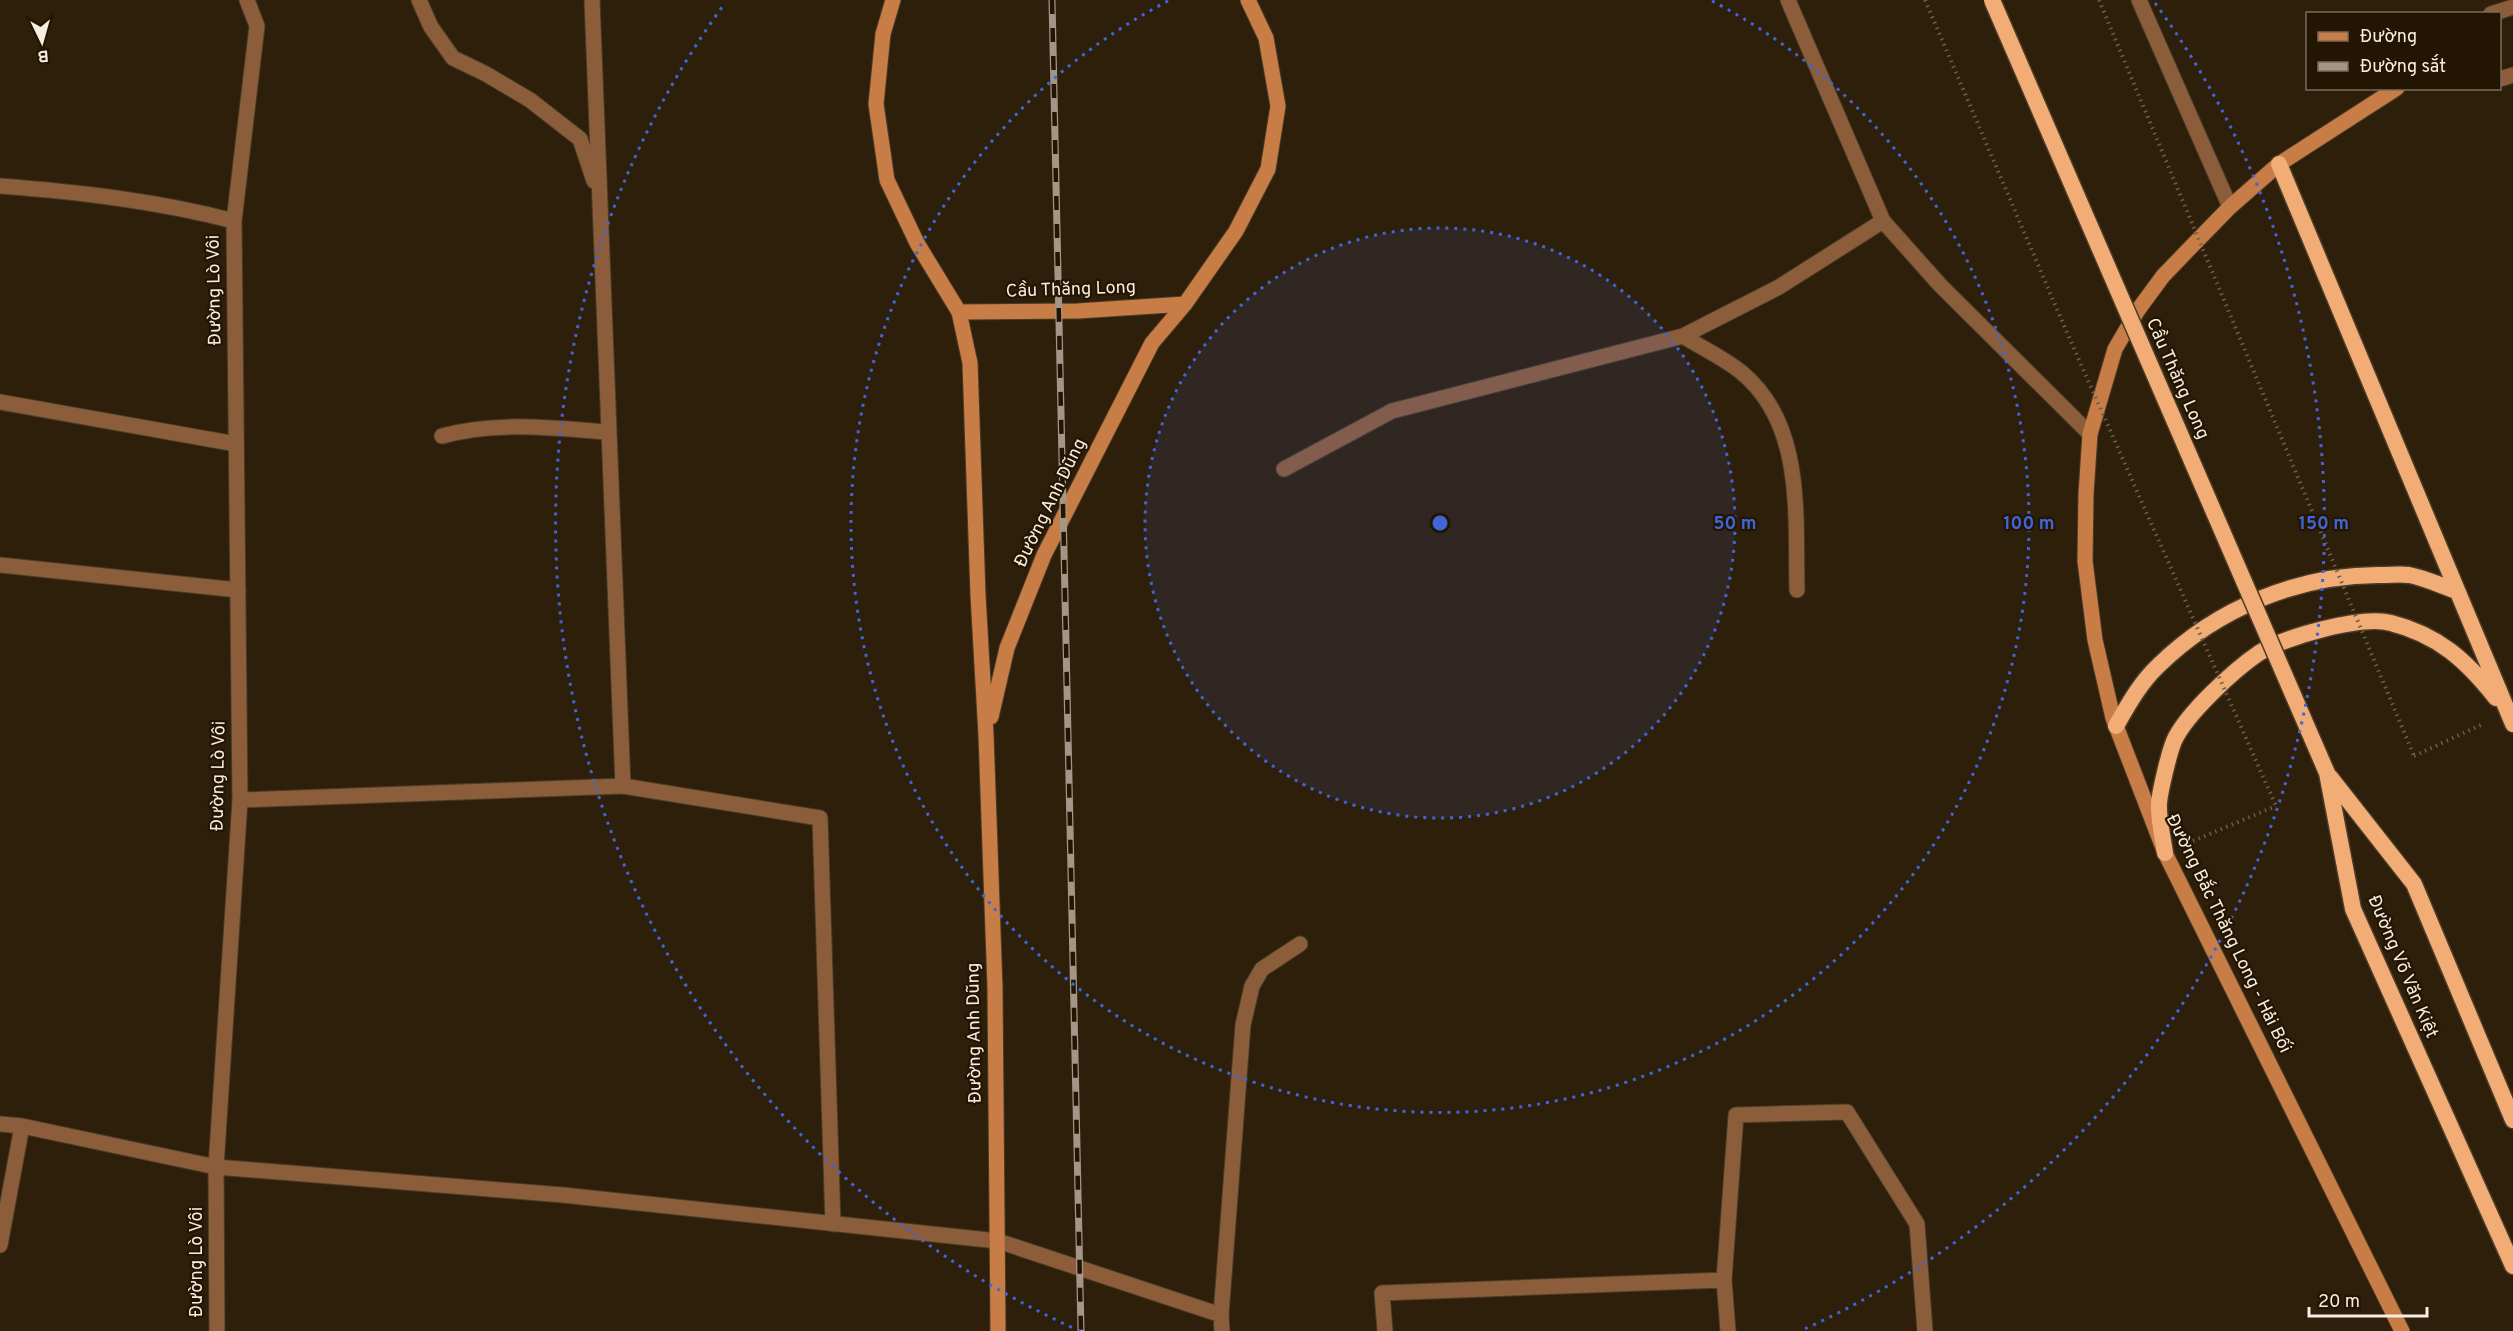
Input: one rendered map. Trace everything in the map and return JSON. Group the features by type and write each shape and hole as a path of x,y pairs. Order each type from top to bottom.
{"highway":[{"name":"Cầu Thăng Long","path":"1992,0 2327,774"},
{"path":"2279,164 2510,718"},
{"path":"2116,726 2135,693 2157,666 2213,623 2273,592 2314,582 2361,575 2409,575 2457,591"},
{"path":"2164,853 2159,803 2174,741 2192,716 2220,687 2261,652 2308,634 2348,623 2389,622 2440,642 2471,667 2510,718"},
{"path":"2327,774 2414,884 2513,1120"},
{"name":"Đường Võ Văn Kiệt","path":"2327,774 2353,909 2513,1266"}],"main road":[{"path":"893,0 883,34 876,104 887,180 917,243 959,312"},
{"path":"1185,304 1236,231 1268,169 1278,106 1266,38 1248,0"},
{"name":"Đường Bắc Thăng Long - Hải Bối","path":"2394,90 2279,164 2230,207 2163,276 2138,310 2115,349 2090,434 2085,561 2095,640 2116,726 2164,853 2402,1331"},
{"name":"Cầu Thăng Long","path":"959,312 1078,311 1185,304"},
{"name":"Đường Anh Dũng","path":"986,735 1007,648 1044,555 1152,343 1185,304"},
{"name":"Đường Anh Dũng","path":"959,312 970,363 978,595 986,735 995,988 998,1331"}],"street":[{"name":"Đường Lò Vôi","path":"217,1331 216,1167 240,800 234,221 256,26 247,0"},
{"path":"419,0 431,27 453,58 530,100 580,139 600,199"},
{"path":"592,0 623,786"},
{"path":"1788,0 1883,220 1940,285 2090,434"},
{"path":"2139,0 2230,207"},
{"path":"2497,12 2513,7"},
{"path":"0,186 82,192 184,208 234,221"},
{"path":"1284,469 1392,411 1683,336 1779,286 1883,220"},
{"path":"1683,336 1742,372 1767,400 1785,434 1795,491 1797,590"},
{"path":"0,402 236,444"},
{"path":"442,436 466,430 517,426 609,432"},
{"path":"0,565 238,590"},
{"path":"240,800 623,786 820,818 832,1224"},
{"path":"1222,1331 1221,1315 1243,1025 1252,986 1262,969 1300,944"},
{"path":"1728,1331 1724,1280 1736,1115 1847,1112 1917,1224 1925,1331"},
{"path":"0,1124 22,1126 216,1167 563,1195 998,1241 1221,1315"},
{"path":"0,1245 22,1126"},
{"path":"1385,1331 1382,1293 1724,1280"}],"path":[{"path":"1925,0 2068,335 2276,806 2164,853"},
{"path":"2099,0 2414,756 2510,718"}],"railway":[{"path":"1052,0 1081,1331"}]}
